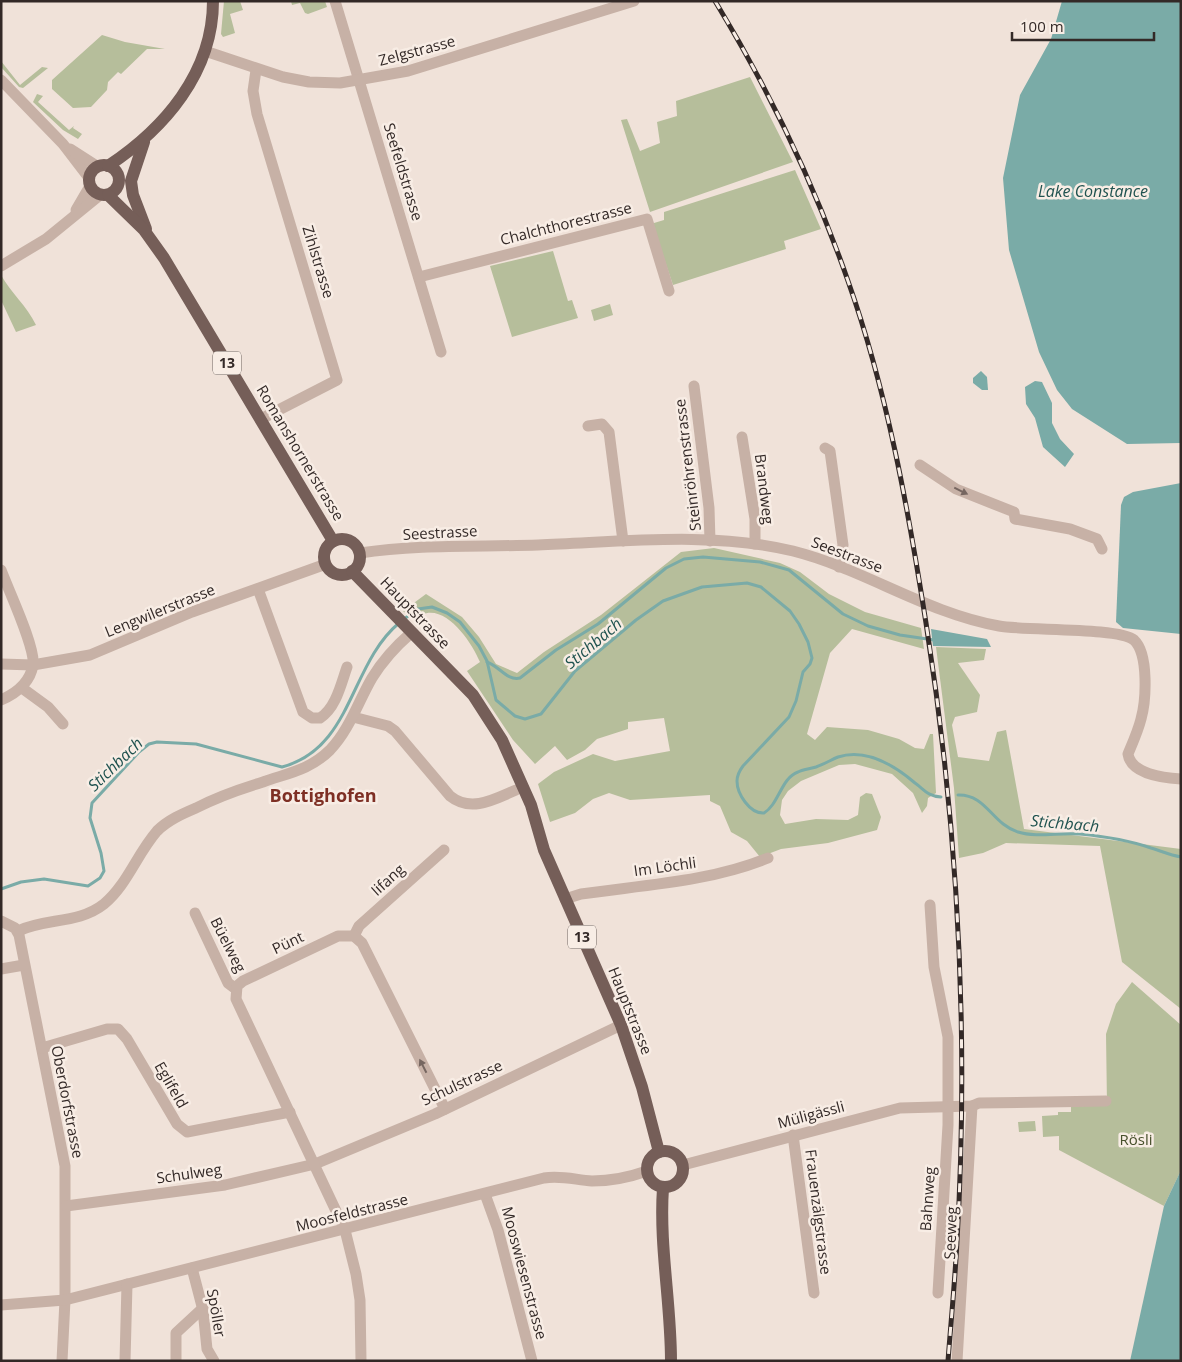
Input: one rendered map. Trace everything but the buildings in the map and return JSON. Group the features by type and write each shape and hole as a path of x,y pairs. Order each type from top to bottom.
{"main road":[{"name":"13","path":"134,149 118,181 104,195 90,182 103,167 134,149 144,140 184,95 205,51 213,1"},
{"name":"13","path":"144,140 132,172 131,188 146,233"},
{"name":"13","path":"103,167 116,172 118,181"},
{"name":"Romanshornerstrasse","path":"118,181 146,233 180,283 333,541"},
{"name":"Romanshornerstrasse","path":"104,195 146,233"},
{"path":"347,540 355,545 360,553 358,564 352,571 344,574 335,573 326,564 325,551 333,541 347,540"},
{"name":"Hauptstrasse","path":"352,571 473,695 502,740 531,805 537,830 565,899 620,1025 642,1087 659,1152"},
{"name":"Hauptstrasse","path":"454,677 488,729 530,822 537,830"},
{"path":"659,1152 671,1152 683,1165 682,1177 679,1182 669,1188 663,1188 654,1184 647,1171 651,1158 659,1152"},
{"path":"663,1188 662,1226 670,1302 671,1361"}],"street":[{"name":"Seefeldstrasse","path":"335,1 441,352"},
{"name":"Zelgstrasse","path":"205,51 256,70 309,82 340,84 426,66 634,1"},
{"name":"Zihlstrasse","path":"256,70 253,91 257,114 337,380 261,420"},
{"path":"1,80 63,144 90,182 69,219"},
{"path":"63,144 103,167"},
{"path":"1,266 30,250 69,219 104,195"},
{"name":"Chalchthorestrasse","path":"419,277 647,219 669,291"},
{"name":"Steinröhrenstrasse","path":"694,386 709,508 710,541"},
{"path":"588,426 602,424 609,432 622,541"},
{"name":"Brandweg","path":"742,437 754,519 755,544"},
{"path":"825,448 830,451 843,545 839,567"},
{"path":"920,464 956,489 1014,512 1015,519 1070,529 1097,539 1102,549"},
{"name":"Seestrasse","path":"360,553 470,546 622,541 710,541 755,544 804,554 969,619 1026,630 1091,632 1132,638 1138,644 1142,656 1145,694 1141,720 1128,754 1129,758 1136,768 1168,778 1181,779"},
{"name":"Lengwilerstrasse","path":"1,664 33,665 90,655 192,612 326,564"},
{"path":"1,570 31,650 33,665 22,688 1,700"},
{"path":"258,589 303,712 306,715 320,718 327,712 338,694 348,667"},
{"path":"1,921 18,930 29,925 76,917 96,910 117,891 150,840 164,825 197,807 234,791 301,771 311,766 330,750 353,717 376,672 409,630"},
{"path":"22,688 48,707 63,724"},
{"path":"353,717 388,726 395,731 450,796 460,802 480,804 516,790"},
{"name":"Iifang","path":"354,936 359,926 444,850"},
{"name":"Im Löchli","path":"565,899 581,894 702,877 742,869 768,858"},
{"path":"930,906 934,967 948,1037 948,1106"},
{"name":"Büelweg","path":"195,913 228,983 236,989"},
{"name":"Oberdorfstrasse","path":"18,930 65,1166 65,1300 62,1361"},
{"name":"Pünt","path":"236,989 243,981 338,936 354,936"},
{"path":"354,936 362,943 445,1109"},
{"path":"1,969 24,965"},
{"path":"236,989 236,999 345,1230 356,1274 360,1300 361,1361"},
{"name":"Schulstrasse","path":"315,1164 445,1109 620,1025"},
{"name":"Eglifeld","path":"42,1048 107,1029 118,1028 127,1039 177,1124 187,1132 290,1112"},
{"name":"Müligässli","path":"683,1165 900,1108 972,1106 979,1103 1106,1101"},
{"name":"Bahnweg","path":"938,1292 948,1106"},
{"name":"Seeweg","path":"957,1361 972,1106"},
{"name":"Frauenzälgstrasse","path":"793,1135 814,1293"},
{"name":"Schulweg","path":"66,1206 225,1185 315,1164"},
{"name":"Moosfeldstrasse","path":"1,1306 65,1300 550,1177 608,1180 647,1171"},
{"name":"Mooswiesenstrasse","path":"485,1194 503,1248 532,1361"},
{"name":"Spöller","path":"192,1268 203,1308 207,1349 214,1361"},
{"path":"125,1361 127,1284"},
{"path":"176,1361 176,1334 203,1308"}],"green space":[{"path":"224,1 240,1 243,10 230,14 235,33 223,37 221,34"},
{"path":"291,1 325,1 327,7 308,14 305,13 300,3 292,5"},
{"path":"102,35 125,42 165,49 147,49 121,74 118,72 108,82 107,90 91,107 73,108 52,89 52,80"},
{"path":"1,61 20,85 42,67 48,68 23,88 19,87 1,67"},
{"path":"750,77 793,162 650,212 621,120 627,119 640,151 660,143 657,122 677,116 676,101"},
{"path":"37,94 43,96 38,102 69,130 74,126 73,128 82,134 78,139 63,130 33,102"},
{"path":"795,170 821,229 784,241 786,249 673,285 654,229 654,223 664,220 664,212"},
{"path":"553,251 568,301 572,300 578,318 512,337 490,266"},
{"path":"1,275 36,325 16,332 1,300"},
{"path":"610,304 613,315 594,321 591,310"},
{"path":"714,548 780,563 800,572 829,594 865,612 921,628 924,649 852,629 830,653 807,734 815,740 827,727 868,730 899,739 915,748 924,749 930,734 933,734 936,793 928,798 927,806 922,813 913,793 892,774 855,764 839,765 801,781 788,791 782,800 780,815 785,824 816,819 848,820 858,815 860,797 866,793 872,794 881,817 877,830 828,843 781,849 760,857 747,841 731,832 720,806 710,801 710,795 630,800 609,793 593,799 575,813 550,822 538,784 554,772 593,754 615,761 670,751 664,718 628,722 628,729 597,739 585,750 567,760 555,746 535,764 513,740 467,671 480,662 462,632 453,623 434,613 424,614 414,620 403,611 426,594 462,617 479,637 496,664 517,673 544,652 601,615 681,552"},
{"path":"936,647 986,649 984,660 958,663 980,695 977,712 955,717 952,725 958,757 989,761 997,732 1006,730 1024,829 1181,849 1181,1009 1122,962 1100,846 1006,843 983,853 959,858 954,788"},
{"name":"Rösli","path":"1132,982 1181,1025 1181,1170 1164,1206 1059,1150 1059,1136 1043,1137 1042,1116 1058,1115 1058,1112 1071,1112 1071,1105 1107,1105 1106,1034 1116,1004"},
{"path":"1035,1121 1036,1131 1019,1132 1018,1122"}],"water":[{"name":"Lake Constance","path":"1062,1 1181,1 1181,443 1127,444 1072,409 1057,390 1039,352 1009,250 1003,178 1020,95 1051,39"},
{"path":"981,371 987,377 988,390 982,390 973,383 973,378"},
{"path":"1035,381 1042,382 1052,403 1052,423 1060,439 1074,454 1065,467 1043,447 1035,418 1026,404 1025,387"},
{"path":"1181,483 1181,634 1123,628 1116,622 1121,505 1124,497 1133,492"},
{"path":"931,629 987,639 991,647 933,646"},
{"path":"1181,1170 1181,1361 1130,1361 1164,1206"}],"waterway":[{"path":"487,662 511,677 520,678 556,650 598,624 666,568 684,559 703,557 760,562 789,570 843,614 868,626 900,635 934,640"},
{"name":"Stichbach","path":"404,619 418,609 432,607 447,613 460,622 479,646 487,661 496,700 515,716 525,719 541,714 575,671 636,620 663,601 702,587 747,583 761,587 790,611 808,642 812,658 810,664 803,672 796,701 789,717 743,766 739,773 737,779 739,792 749,807 764,813 773,804 792,775 848,755 869,757 889,764 929,794 941,797"},
{"name":"Stichbach","path":"1,889 21,882 44,879 88,886 100,878 104,871 101,853 90,818 92,803 139,752 149,744 157,742 196,744 282,767 305,757 323,742 337,724 370,661 383,640 399,623"},
{"name":"Stichbach","path":"958,795 976,799 1002,823 1025,834 1080,834 1106,837 1181,857"}],"railway":[{"path":"715,1 772,103 805,173 835,244 874,365 895,450 912,537 937,700 946,777 958,932 962,1087 956,1256 948,1361"}],"district":[{"name":"Bottighofen","path":"323,796"}]}
